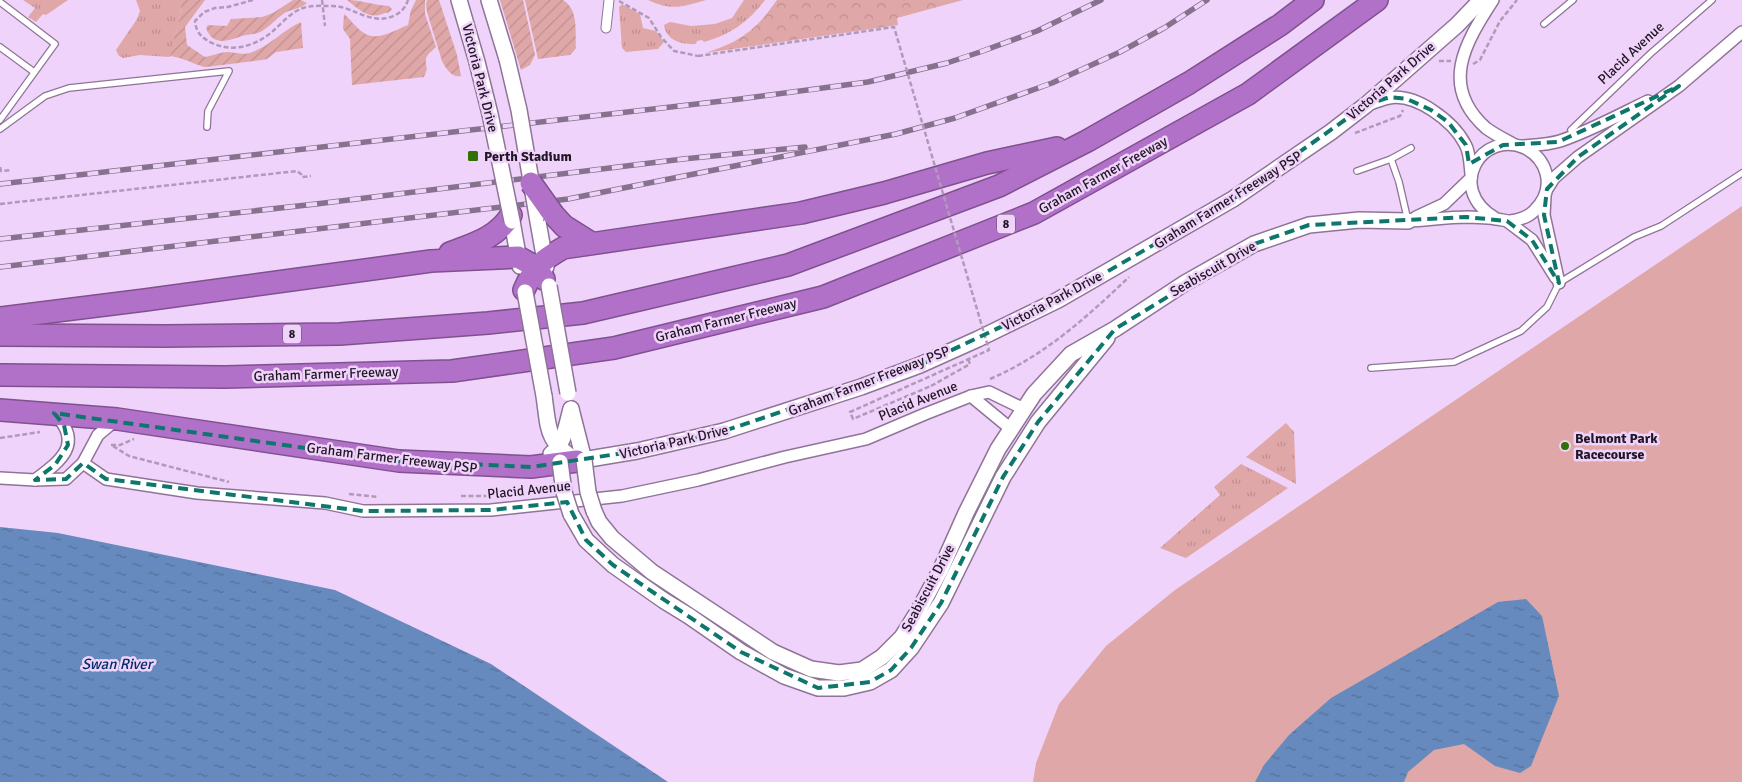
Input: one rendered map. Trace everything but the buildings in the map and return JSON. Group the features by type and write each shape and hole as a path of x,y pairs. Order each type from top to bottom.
{"highway":[{"name":"8","path":"0,335 340,334 488,323 583,313 788,265 999,186 1087,141 1189,83 1280,25 1313,0"},
{"name":"Graham Farmer Freeway","path":"0,375 226,377 452,370 614,348 823,297 1034,213 1248,94 1377,0"},
{"path":"0,318 431,261 533,261 563,248 801,213 884,193 987,163 1087,141"},
{"path":"531,183 545,215 591,243"},
{"path":"431,261 493,235 504,227 510,219"},
{"path":"533,261 549,286"},
{"path":"524,290 533,261"},
{"path":"0,410 117,419 399,461 531,467 570,458"}],"street":[{"name":"Victoria Park Drive","path":"459,0 490,114 510,219 533,261"},
{"name":"Victoria Park Drive","path":"489,0 507,60 519,110 531,183"},
{"path":"606,28 610,0"},
{"name":"Victoria Park Drive","path":"570,458 637,451 724,431 861,387 920,365 1066,296 1233,199 1331,132 1366,105 1457,25 1481,0"},
{"path":"1493,0 1470,37 1460,70 1460,85 1473,114 1488,129 1530,150 1538,158 1546,172 1544,215 1559,283"},
{"path":"1408,221 1466,217 1495,218 1508,221 1532,214 1540,205 1554,178 1578,157 1679,86 1742,32"},
{"path":"1408,221 1444,204 1471,177 1475,164 1482,155 1492,148 1503,145 1538,145 1558,142 1679,86"},
{"path":"1366,105 1390,97 1407,99 1431,110 1448,122 1466,145 1472,191 1476,202 1484,212 1495,218"},
{"path":"533,261 545,215"},
{"name":"Seabiscuit Drive","path":"570,458 588,492 599,522 612,538 652,572 773,652 810,670 839,673 862,670 882,657 902,637 941,569 998,448 1034,394 1070,354 1115,329 1185,283 1254,244 1309,225 1360,220 1408,221"},
{"path":"1508,221 1532,240 1559,283"},
{"path":"549,286 571,409 564,438 570,458"},
{"path":"524,290 549,429 554,442 570,458"},
{"name":"Seabiscuit Drive","path":"571,409 570,458 564,492 571,514 586,540 613,564 663,600 742,652 784,676 818,688 844,688 870,682 891,670 912,648 941,603 1004,477 1038,422 1115,329"},
{"name":"Placid Avenue","path":"83,463 106,479 197,493 325,503 363,511 491,510 622,496 698,480 785,457 866,439 971,396 989,392 1024,409"},
{"path":"971,396 1011,429"},
{"path":"35,480 55,466 65,454 68,445 64,424 54,413"},
{"path":"0,478 66,479 83,463 98,435 117,419"}],"lane":[{"path":"1544,24 1573,0"},
{"name":"Placid Avenue","path":"1571,130 1650,54 1712,0"},
{"path":"0,2 55,44 0,120"},
{"path":"0,47 34,72"},
{"path":"0,129 45,96 69,88 229,71 208,111 207,127"},
{"path":"1357,171 1391,159 1411,148"},
{"path":"1391,159 1399,182 1408,221"},
{"path":"1371,368 1454,362 1521,331 1547,307 1559,283 1634,237 1661,226 1742,173"}],"path":[{"path":"253,0 204,12 195,21 196,31 205,40 219,47 238,48 253,44 302,8 315,6 339,7 374,18 388,18 398,14 408,0"},
{"path":"322,0 325,26"},
{"name":"Graham Farmer Freeway PSP","path":"610,0 620,1 649,18 674,51 698,56 894,27 989,350 972,358 963,361 954,365 850,412 853,419 931,386 951,375 970,364 966,356 974,352"},
{"path":"1438,61 1475,64 1479,61 1500,21 1517,0"},
{"path":"1352,134 1400,116 1407,99"},
{"path":"0,167 1,171 11,170"},
{"path":"0,204 297,171 302,174 302,177 311,176"},
{"path":"983,348 992,344"},
{"path":"111,445 120,445 139,437"}],"highlighted area":[{"path":"1679,86 1578,157 1547,189 1544,215 1559,283 1532,240 1507,221 1466,217 1309,225 1254,244 1115,329 1038,422 1003,477 941,603 911,648 891,670 870,682 818,688 741,652 613,565 586,540 567,502 491,510 363,511 106,479 83,463 66,479 35,480 55,465 68,445 64,425 54,413 399,461 531,467 637,451 724,431 920,365 1058,300 1233,199 1366,105 1390,97 1407,99 1431,110 1448,122 1466,145 1469,164 1503,145 1558,142"}],"green space":[{"path":"23,0 68,0 46,15 43,14 36,22 28,17 35,8"},
{"path":"136,0 181,0 179,22 170,57 140,55 123,58 119,56 116,50 137,19 140,11"},
{"path":"181,0 205,0 185,27 187,45 205,57 225,52 251,53 267,45 301,22 303,48 276,52 267,59 262,60 206,67 170,56 180,15"},
{"path":"293,0 301,0 307,3 302,7 283,14 258,33 223,41 214,39 206,28 208,25 227,26 231,19 262,17 273,13"},
{"path":"347,0 389,6 392,9 388,13 372,15 363,12"},
{"path":"416,0 425,0 425,14 436,47 427,56 427,69 424,77 352,85 350,39 343,29 344,14 364,33 380,36 408,25 411,10"},
{"path":"427,0 439,0 457,55 461,76 452,74 447,70 442,61 427,12"},
{"path":"500,0 523,0 535,55 530,65 521,70"},
{"path":"525,0 563,0 568,4 574,15 576,28 576,48 570,55 538,59"},
{"path":"648,0 706,0 671,7"},
{"path":"744,0 765,0 746,21 722,36 704,42 702,40 697,41 696,44 686,44 676,41 665,30 664,25 670,22 691,26 715,24 732,18"},
{"path":"777,0 963,0 897,18 898,25 705,53 728,44 746,34 762,19"},
{"path":"622,4 640,14 643,28 656,31 664,42 658,49 626,52 622,48 619,7"},
{"name":"Belmont Park Racecourse","path":"1742,206 1742,782 1033,782 1036,763 1059,704 1106,646 1175,590"},
{"path":"1286,423 1294,432 1296,484 1246,457"},
{"path":"1241,464 1288,488 1186,558 1160,548 1220,495 1214,487"}],"water":[{"name":"Swan River","path":"0,527 58,533 335,590 491,664 668,782 0,782"},
{"path":"1526,599 1542,616 1559,696 1531,766 1520,773 1495,766 1464,744 1434,750 1408,772 1404,782 1255,782 1264,765 1289,735 1331,698 1498,602"}],"railway":[{"path":"0,184 740,99 868,82 947,63 980,52 1037,31 1101,0"},
{"path":"0,267 568,199 896,134 955,118 1052,83 1120,52 1164,28 1207,0"},
{"path":"0,239 316,204 683,159 805,147"}],"place":[{"name":"Perth Stadium","path":"473,156"},
{"name":"Belmont Park Racecourse","path":"1565,446"}]}
